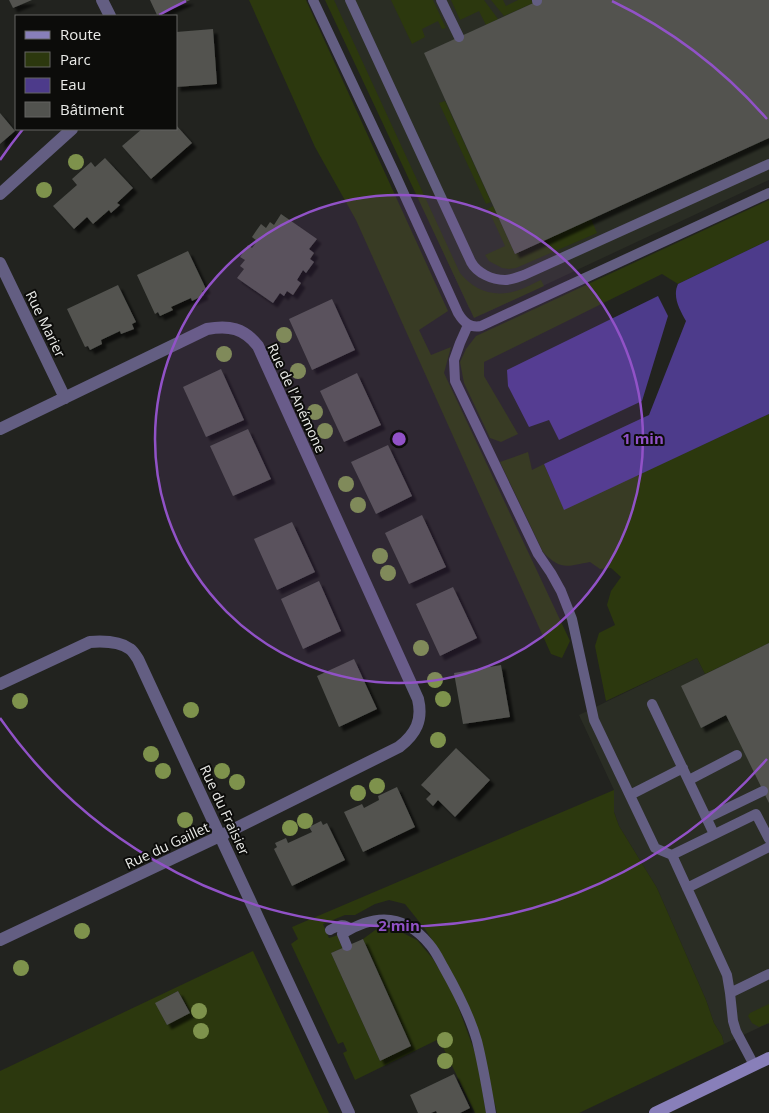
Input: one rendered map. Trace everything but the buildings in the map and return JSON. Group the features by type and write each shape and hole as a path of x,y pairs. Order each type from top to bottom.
{"main road":[{"path":"655,1113 769,1058"}],"street":[{"path":"102,0 110,15"},
{"path":"0,194 71,130"},
{"name":"Rue Marier","path":"0,263 65,398"},
{"name":"Rue de l'Anémone","path":"0,429 207,330 225,327 233,328 250,336 258,346 418,699 420,707 418,725"},
{"name":"Rue du Fraisier","path":"0,684 90,642 103,640 116,643 130,649 138,658 350,1113"},
{"name":"Rue du Gaillet","path":"0,940 220,836 399,747 407,742 418,725"}],"lane":[{"path":"314,0 458,313 468,325 482,326 769,193"},
{"path":"350,0 471,262 476,269 486,275 504,280 524,275 769,164"},
{"path":"441,0 459,37"},
{"path":"468,325 454,360 454,381 538,554 552,573 561,591 572,619 594,720 655,848 672,855 727,975 733,1021 736,1031 754,1065"},
{"path":"652,704 714,834"},
{"path":"688,780 737,756"},
{"path":"630,795 683,768"},
{"path":"707,818 763,791"},
{"path":"672,855 756,814 769,838"},
{"path":"687,888 769,847"},
{"path":"347,946 342,934 366,922 383,918 402,922 417,931 431,946 452,981 477,1041 491,1113"},
{"path":"330,930 342,924 350,929"},
{"path":"730,993 769,974"}],"shaded area":[{"path":"328,0 769,0 769,180 483,314 469,308"},
{"path":"769,643 769,1023 724,1044 657,888 619,826 614,812 614,790 579,715 697,658 705,674"}],"green space":[{"path":"249,0 306,0 448,311 419,330 431,355 451,347 444,373 570,641 562,658 551,654 356,220 315,147"},
{"path":"325,0 334,0 460,273 476,287 489,292 512,292 541,280 544,286 474,318"},
{"path":"391,0 433,0 446,28 442,29 438,21 422,29 425,37 412,44"},
{"path":"451,0 484,0 498,19 486,25 479,11 460,20"},
{"path":"491,0 503,0 506,6 518,0 531,0 533,3 504,16"},
{"path":"445,101 491,202 486,204 439,103"},
{"path":"769,200 769,240 678,284 662,274 484,362 484,376 518,434 501,442 490,438 464,383 460,362 466,349 476,336"},
{"path":"493,206 515,254 591,219 597,233 516,268 502,268 489,261 485,255 505,246 488,209"},
{"path":"769,414 769,643 705,674 697,658 606,701 595,646 599,633 615,625 607,605 611,591 621,577 611,568 600,569 590,562 565,566 549,558 543,552 500,462 528,452 532,470 544,464 564,509"},
{"path":"614,790 614,812 619,826 657,888 724,1044 579,1113 497,1113 479,1038 445,960 425,929 405,904 389,900 375,904 355,915 345,915 323,924 329,938 338,935 342,948 331,953 380,1061 411,1046 363,939 378,928 397,930 417,940 433,959 452,990 477,1058 486,1113 475,1113 439,1039 355,1080 343,1053 347,1051 343,1042 338,1044 291,944 298,939 292,927"},
{"path":"253,951 329,1113 0,1113 0,1071","holes":["178,991 190,1012 167,1025 156,1003"]},
{"path":"769,1004 769,1023 759,1027 752,1023 748,1016 750,1013"}],"water":[{"path":"769,240 769,414 564,510 544,464 649,415 686,321 676,299 678,284"},
{"path":"658,296 668,316 642,401 559,440 549,420 529,427 508,386 507,370"}]}
